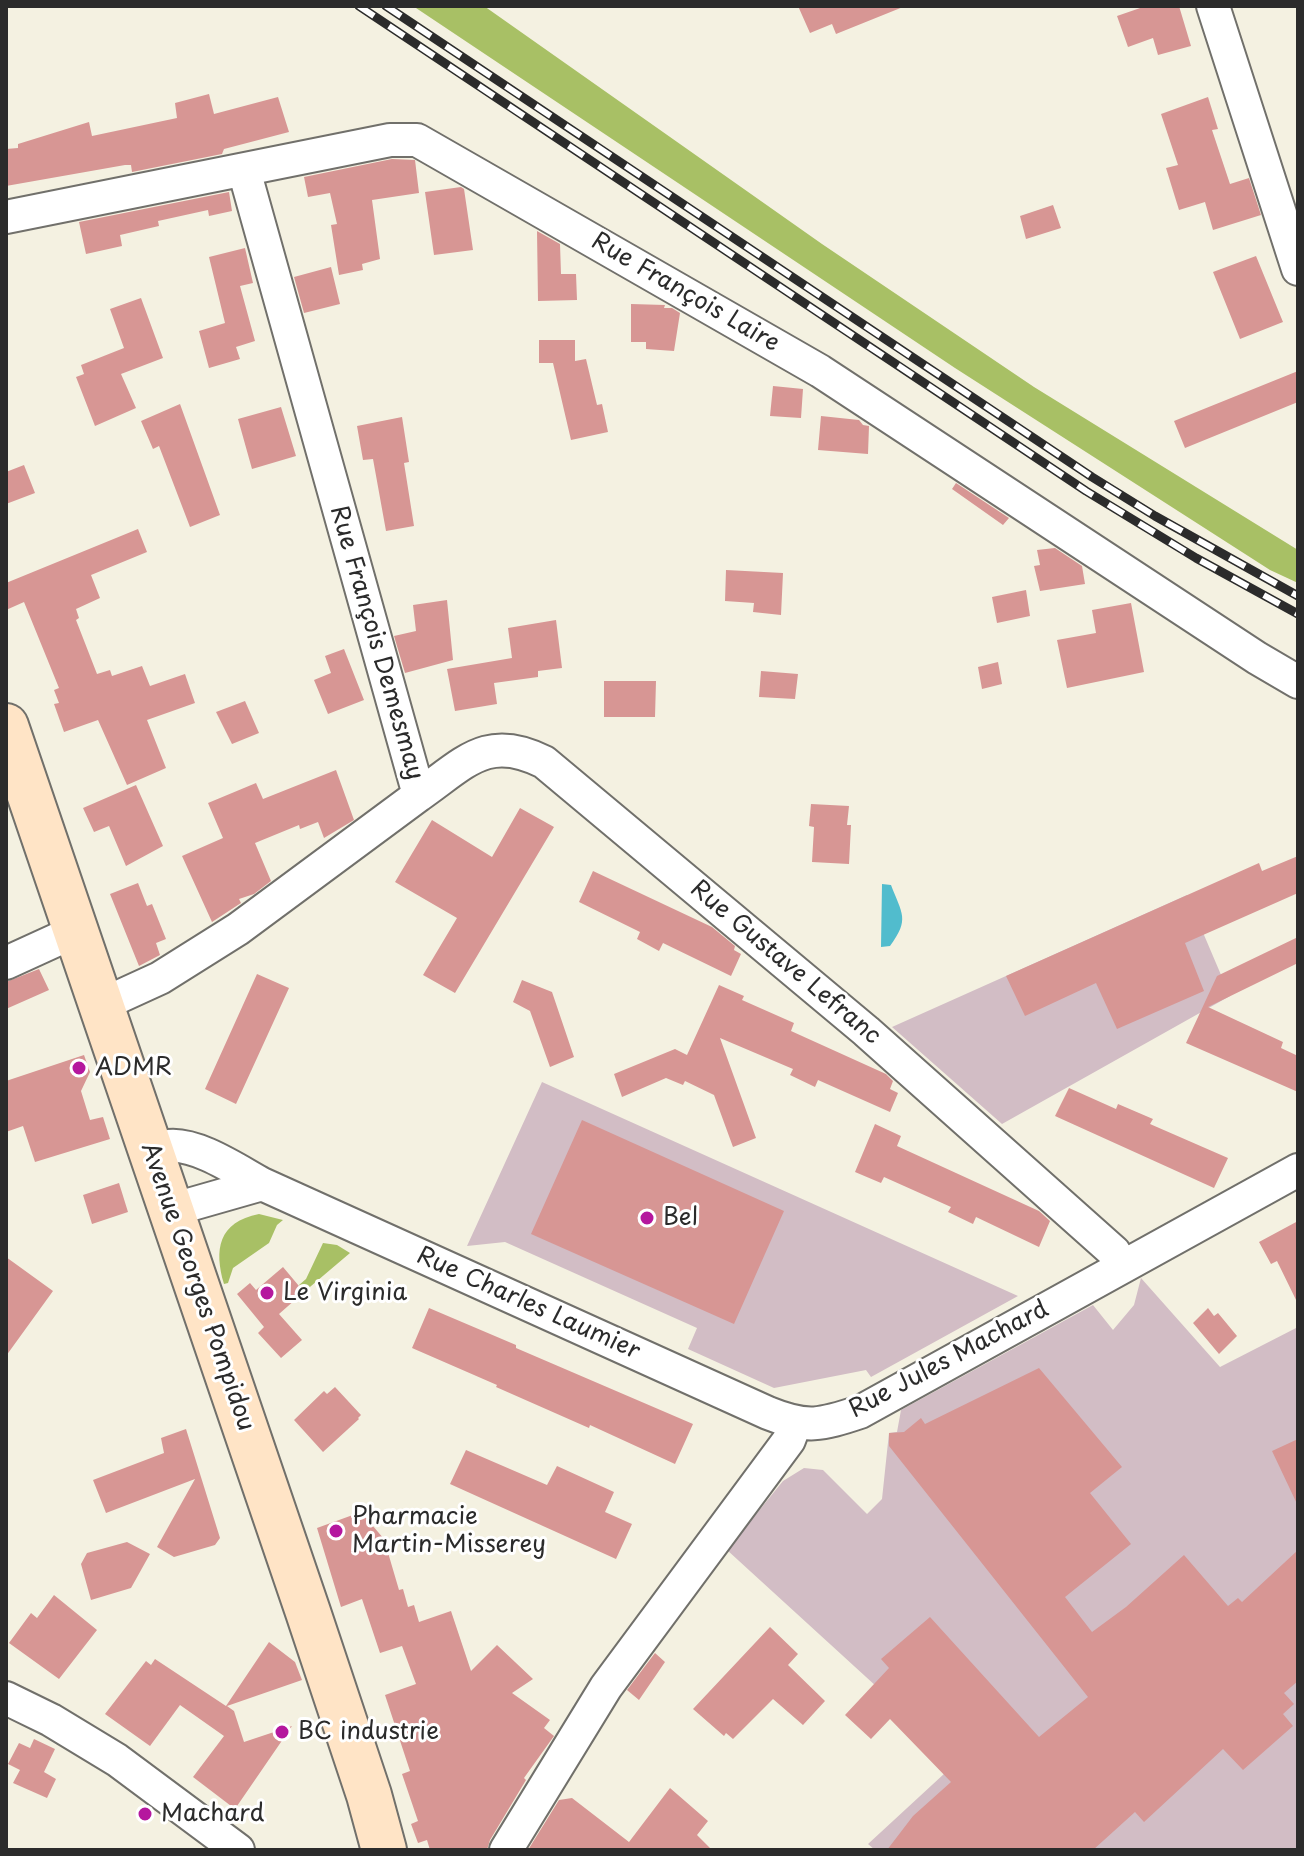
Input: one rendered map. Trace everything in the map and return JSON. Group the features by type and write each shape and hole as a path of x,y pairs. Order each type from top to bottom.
{"main road":[{"name":"Avenue Georges Pompidou","path":"6,726 313,1626 384,1850"}],"street":[{"path":"1213,6 1298,269"},
{"name":"Rue François Laire","path":"6,217 390,140 417,140 820,371 1298,682"},
{"name":"Rue François Demesmay","path":"101,1005 160,978 238,929 419,795 244,170"},
{"name":"Rue Gustave Lefranc","path":"419,795 478,755 494,749 511,749 544,762 866,1031 1114,1252 1122,1266"},
{"path":"6,963 76,931"},
{"name":"Rue Charles Laumier","path":"151,1151 170,1145 207,1155 262,1184 795,1424"},
{"name":"Rue Jules Machard","path":"795,1424 828,1422 860,1412 1298,1170"},
{"path":"171,1210 262,1184"},
{"path":"506,1850 606,1687 789,1440 795,1424"},
{"path":"6,1698 62,1726 117,1760 238,1850"}],"shaded area":[{"path":"1187,895 1230,996 1002,1124 892,1027"},
{"path":"542,1082 1018,1296 871,1377 866,1370 774,1388 688,1349 697,1328 505,1242 467,1246"},
{"path":"1141,1278 1220,1367 1298,1327 1298,1850 875,1850 868,1844 958,1761 727,1550 783,1481 804,1468 823,1470 867,1514 882,1499 889,1433 897,1432 901,1410 1093,1305 1113,1330 1134,1305"}],"green space":[{"path":"413,6 484,6 822,244 1034,387 1298,550 1298,583 1270,570 955,368"},
{"path":"259,1214 283,1220 277,1225 269,1243 233,1268 228,1283 224,1284 219,1260 222,1239 235,1224"},
{"path":"323,1243 337,1245 350,1253 304,1292 299,1285 306,1279"}],"water":[{"path":"882,884 891,885 901,910 902,922 890,946 881,947"}],"building":[{"path":"798,6 903,7 836,34 832,24 810,33"},
{"path":"1146,6 1179,6 1191,46 1158,55 1153,38 1128,47 1117,16"},
{"path":"209,94 214,114 278,97 289,132 224,149 222,154 132,172 131,165 125,165 6,186 6,149 18,148 18,144 89,122 92,136 177,118 175,103"},
{"path":"1208,97 1218,129 1212,130 1230,184 1249,178 1261,215 1213,230 1205,202 1179,210 1166,168 1178,165 1161,114"},
{"path":"392,159 415,160 419,193 372,200 380,259 362,264 363,270 339,275 331,225 337,224 330,193 308,197 304,177"},
{"path":"464,189 473,250 434,255 425,192"},
{"path":"229,192 232,211 209,216 208,210 158,221 159,226 120,235 122,246 86,254 79,222"},
{"path":"1053,205 1061,228 1026,239 1020,216"},
{"path":"537,231 560,244 561,274 576,274 577,300 538,301"},
{"path":"245,248 253,283 240,286 255,341 236,347 240,359 209,368 199,331 225,323 209,257"},
{"path":"1256,256 1283,322 1240,339 1213,272"},
{"path":"331,267 340,304 304,313 294,277"},
{"path":"141,298 163,358 121,374 136,408 95,426 76,377 84,374 81,365 124,348 110,309"},
{"path":"631,304 665,305 664,308 680,313 674,351 646,349 646,342 631,342"},
{"path":"539,340 575,340 575,361 586,359 597,405 602,404 608,432 571,440 553,363 539,363"},
{"path":"1298,371 1298,402 1185,448 1174,421"},
{"path":"773,386 803,389 801,418 770,416"},
{"path":"180,404 220,515 190,527 159,446 153,449 141,421"},
{"path":"281,407 296,456 252,469 238,419"},
{"path":"821,416 859,420 869,426 868,454 818,450"},
{"path":"402,417 409,462 404,463 414,526 386,531 373,459 363,460 357,426"},
{"path":"24,465 35,493 6,504 6,472"},
{"path":"956,483 1009,518 1003,525 952,489"},
{"path":"138,529 147,552 91,575 100,598 76,609 79,618 76,620 97,674 110,670 112,676 142,666 150,686 185,674 195,703 147,720 166,768 127,785 98,720 64,732 54,704 59,703 54,690 59,688 24,602 6,610 6,583"},
{"path":"1055,548 1082,566 1085,584 1040,591 1034,566 1040,565 1037,550"},
{"path":"726,570 783,573 781,615 753,612 754,603 725,601"},
{"path":"1026,590 1030,616 997,623 992,597"},
{"path":"447,600 453,660 405,673 394,636 416,631 413,605"},
{"path":"1131,603 1144,672 1067,688 1057,640 1096,633 1092,610"},
{"path":"556,620 562,668 538,671 538,677 494,683 497,704 455,711 447,669 512,658 508,628"},
{"path":"344,649 364,700 328,714 314,680 331,673 325,656"},
{"path":"998,662 1002,684 982,689 978,667"},
{"path":"761,671 798,674 795,699 759,697"},
{"path":"604,681 656,681 655,717 604,717"},
{"path":"245,701 259,733 232,744 216,712"},
{"path":"336,770 354,820 324,838 318,822 300,829 299,825 255,843 271,881 254,894 239,899 241,903 212,922 182,856 223,838 208,803 256,783 263,799"},
{"path":"136,785 163,846 126,866 109,826 94,832 83,808"},
{"path":"811,804 849,806 849,864 812,862 814,827 809,826"},
{"path":"520,808 554,827 455,993 423,975 457,918 395,882 432,820 492,857"},
{"path":"1298,856 1298,893 1185,943 1204,991 1117,1029 1096,983 1025,1016 1006,976 1259,863 1262,871"},
{"path":"593,871 712,927 741,954 731,976 663,943 659,951 637,939 640,932 579,902"},
{"path":"138,883 147,906 152,904 166,939 156,943 160,955 139,966 110,894"},
{"path":"1298,937 1298,963 1208,1007 1283,1042 1281,1048 1298,1056 1298,1092 1186,1043 1217,976"},
{"path":"39,969 49,990 6,1009 6,982"},
{"path":"257,974 289,988 236,1104 205,1089"},
{"path":"522,980 552,992 574,1057 550,1067 530,1011 513,1002"},
{"path":"719,985 744,996 742,1000 794,1023 791,1031 886,1074 893,1081 890,1089 898,1093 890,1112 818,1080 815,1087 790,1075 793,1069 720,1038 756,1138 733,1147 714,1095 685,1081 683,1085 666,1078 622,1097 614,1074 675,1049 687,1055"},
{"path":"84,1055 90,1072 81,1091 90,1120 103,1117 110,1139 35,1162 23,1126 6,1132 6,1081"},
{"path":"1069,1088 1116,1109 1118,1104 1153,1119 1150,1124 1228,1158 1214,1188 1055,1116"},
{"name":"Bel","path":"582,1120 784,1211 734,1324 531,1234"},
{"path":"875,1124 901,1136 897,1146 1039,1211 1050,1221 1039,1247 976,1217 973,1224 948,1212 951,1207 884,1177 881,1183 855,1172"},
{"path":"119,1183 128,1212 92,1224 83,1195"},
{"path":"1298,1221 1298,1304 1277,1261 1271,1264 1259,1242"},
{"path":"6,1257 53,1291 6,1356"},
{"path":"283,1267 304,1292 279,1314 302,1340 281,1358 258,1333 264,1327 237,1294 250,1283 256,1290"},
{"path":"429,1308 693,1424 675,1464 412,1348"},
{"path":"1208,1308 1214,1316 1218,1313 1237,1336 1219,1354 1193,1323"},
{"path":"1039,1368 1122,1467 1090,1493 1131,1544 1065,1597 1092,1632 1126,1607 1184,1555 1228,1606 1238,1598 1242,1602 1298,1550 1298,1681 1284,1693 1294,1704 1283,1714 1293,1726 1243,1770 1223,1749 1144,1822 1135,1812 1093,1850 887,1850 913,1816 951,1782 890,1719 871,1739 845,1715 889,1668 881,1659 930,1617 1039,1737 1088,1697 889,1446 889,1433 904,1432 921,1418 925,1424"},
{"path":"335,1387 361,1415 323,1452 294,1420 324,1391 327,1394"},
{"path":"186,1429 220,1538 215,1545 174,1557 157,1547 195,1479 106,1513 93,1480 164,1453 161,1438"},
{"path":"1298,1439 1298,1506 1272,1451"},
{"path":"466,1450 547,1485 557,1466 614,1492 605,1512 632,1524 616,1559 450,1484"},
{"path":"361,1512 384,1539 399,1590 403,1589 408,1607 414,1605 419,1622 451,1611 471,1671 497,1645 533,1679 512,1693 550,1720 544,1728 554,1736 524,1778 526,1780 487,1850 430,1850 427,1840 418,1843 411,1824 418,1821 402,1774 410,1771 385,1695 416,1684 402,1646 380,1653 362,1599 341,1607 317,1528"},
{"path":"127,1542 150,1554 131,1588 91,1600 81,1564 87,1553"},
{"path":"54,1595 97,1630 59,1679 9,1643 31,1613 37,1618"},
{"path":"770,1627 798,1654 788,1665 825,1701 803,1725 773,1699 733,1739 726,1733 724,1736 693,1709"},
{"path":"269,1642 295,1662 302,1680 227,1706 234,1711 244,1742 292,1726 235,1809 193,1777 224,1736 180,1705 150,1746 105,1714 146,1661 151,1665 155,1659 226,1706"},
{"path":"655,1653 665,1662 639,1700 627,1690"},
{"path":"34,1739 55,1749 44,1772 56,1779 47,1798 13,1783 20,1770 8,1764 19,1743 30,1748"},
{"path":"670,1788 708,1821 697,1835 712,1850 528,1850 559,1800 572,1798 629,1842"}],"railway":[{"path":"359,6 1086,491 1196,558 1298,614"},
{"path":"386,6 1092,477 1298,596"}],"place":[{"name":"ADMR","path":"79,1068"},
{"name":"Bel","path":"647,1218"},
{"name":"Le Virginia","path":"267,1293"},
{"name":"Pharmacie Martin-Misserey","path":"336,1531"},
{"name":"BC industrie","path":"282,1732"},
{"name":"Machard","path":"145,1814"}]}
